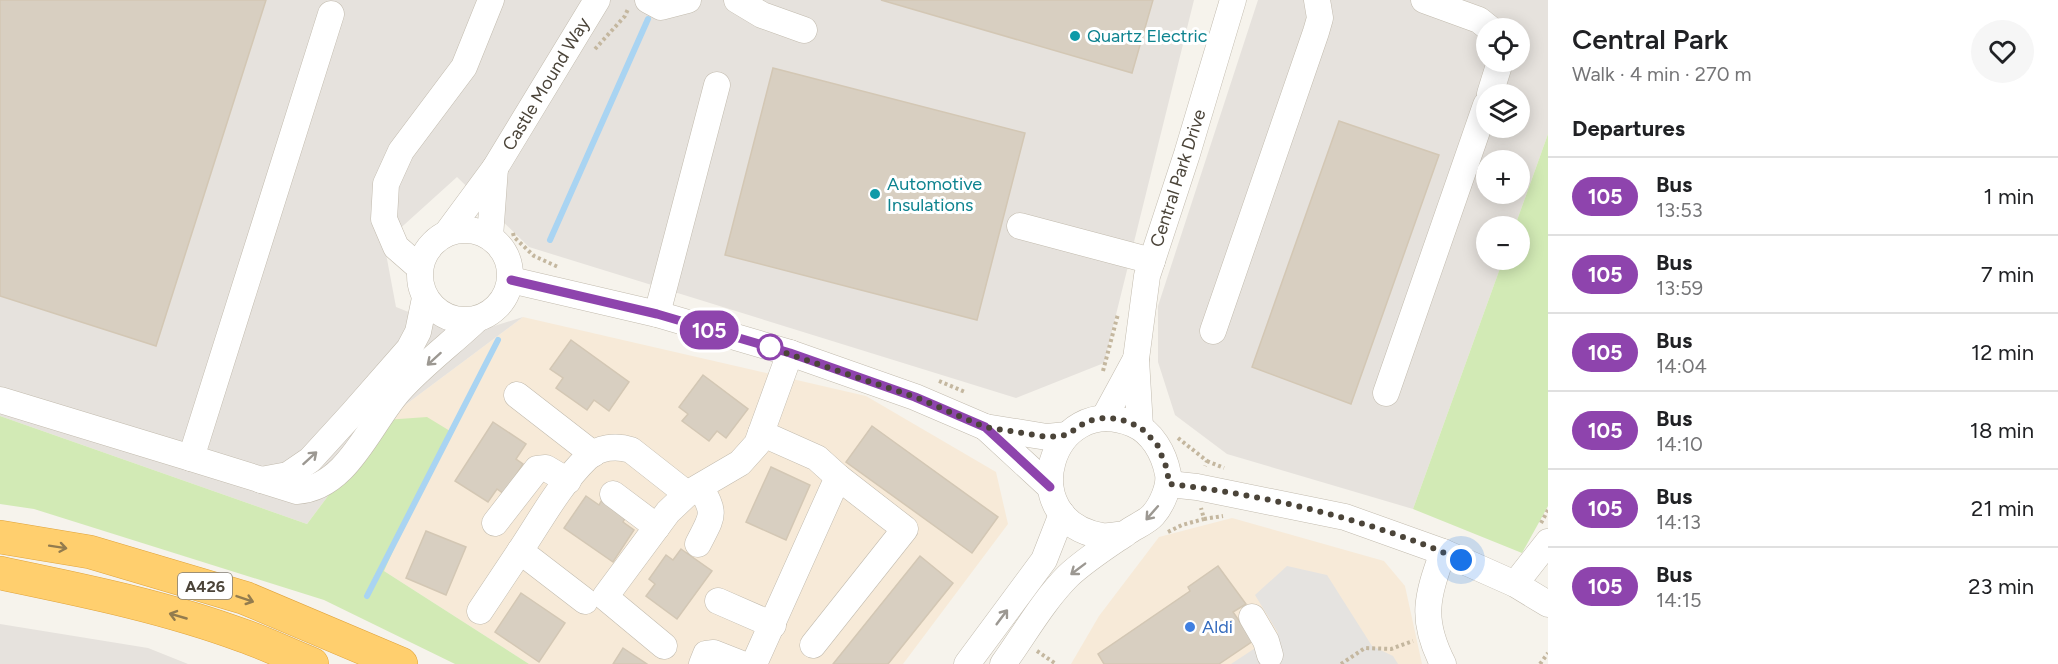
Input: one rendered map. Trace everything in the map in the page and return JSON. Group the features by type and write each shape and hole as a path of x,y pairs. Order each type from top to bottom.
{"highway":[{"name":"A426","path":"0,537 90,552 245,598 401,664"},
{"name":"A426","path":"0,573 81,589 178,616 243,635 312,664"}],"street":[{"path":"420,268 396,247 384,219 386,184 401,151 464,67 491,0"},
{"name":"Castle Mound Way","path":"440,238 495,168 597,0"},
{"path":"648,0 661,7 688,0"},
{"path":"737,0 762,15 804,30"},
{"name":"Central Park Drive","path":"1140,427 1136,359 1147,276 1187,154 1233,0"},
{"path":"1213,331 1316,32 1320,18 1317,0"},
{"path":"1424,0 1476,20"},
{"path":"191,458 331,14"},
{"path":"657,314 717,85"},
{"path":"1386,393 1476,134"},
{"name":"Castle Mound Way","path":"495,168 500,231"},
{"path":"0,400 191,458 258,481 297,491 312,490 328,482 359,447 399,391 477,320 490,314 500,305 511,280 508,260 498,243 500,231 461,230 440,238 409,236 384,219"},
{"path":"1020,226 1152,261"},
{"path":"440,238 425,254 420,268 420,284 425,298 435,310 448,318 462,321 477,320"},
{"path":"511,280 657,314 790,353 915,397 985,427 1047,437 1067,435"},
{"path":"258,481 288,475 310,460 409,349 418,332 425,298"},
{"path":"595,599 663,519 694,490 741,463 757,444 790,353"},
{"name":"Central Park Drive","path":"1104,418 1136,359"},
{"path":"517,395 593,454"},
{"path":"1003,664 1068,576 1153,515 1169,484 1167,469 1157,444 1140,427 1120,419 1104,418 1087,421 1067,435 1050,463 1050,487 1054,501 1062,514 1074,525 1103,536 1125,534"},
{"path":"985,427 1050,487"},
{"path":"761,433 817,458 904,529 813,645"},
{"path":"480,611 568,481 588,457 602,449 620,447 631,450 694,490 712,505 711,517 698,544"},
{"path":"495,523 537,470 546,468 568,481"},
{"path":"702,664 706,654 714,653 752,662 772,625 838,477"},
{"path":"1169,484 1197,487 1345,517 1443,552 1515,584 1546,605"},
{"path":"613,494 663,519"},
{"path":"967,664 1044,560 1062,514"},
{"path":"1515,584 1548,542"},
{"path":"520,551 664,646"},
{"path":"549,552 595,599"},
{"path":"1443,552 1429,591 1428,622 1431,638 1443,664"},
{"path":"718,601 772,625"},
{"path":"1252,617 1266,640 1268,661"}],"path":[{"path":"592,53 609,31 625,16 632,0"},
{"path":"500,231 514,237 534,256 564,268"},
{"path":"929,378 971,395"},
{"path":"1174,435 1208,460 1197,487 1204,519"},
{"path":"1162,535 1182,525 1225,516"},
{"path":"1341,664 1365,648 1391,649 1431,638"},
{"path":"1031,658 1042,643"},
{"path":"1036,651 1056,664"},
{"path":"1540,664 1548,653"}],"shaded area":[{"path":"0,0 1194,0 1104,363 1016,398 529,247 457,177 384,243 396,307 466,335 523,317 385,420 307,524 0,416"},
{"path":"1258,0 1548,0 1548,134 1530,184 1530,150 1476,150 1476,204 1523,204 1519,216 1476,216 1476,270 1499,270 1413,509 1227,454 1175,415 1158,362 1158,306"},
{"path":"523,317 866,396 996,472 1008,524 903,664 529,664 384,571 385,420"},
{"path":"1232,518 1384,561 1405,586 1422,664 1071,664 1099,616 1159,537"},
{"path":"1287,566 1327,575 1372,646 1393,656 1398,664 1231,664 1278,633 1255,595"},
{"path":"0,624 148,648 188,664 0,664"}],"green space":[{"path":"1548,134 1548,506 1522,553 1413,509 1499,270 1530,270 1530,216 1519,216 1523,204 1530,204 1530,184"},
{"path":"0,416 307,524 385,420 427,417 450,431 427,475 384,571 529,664 455,664 324,600 34,509 0,504"}],"building":[{"path":"0,0 266,0 156,346 0,296"},
{"name":"Quartz Electric","path":"881,0 1153,0 1132,73"},
{"name":"Automotive Insulations","path":"773,68 1025,133 977,320 725,255"},
{"path":"1339,121 1439,155 1351,404 1252,367"},
{"path":"571,340 629,382 609,411 594,400 587,410 556,388 563,378 550,369"},
{"path":"703,375 748,409 726,438 717,431 709,441 682,421 688,414 679,407"},
{"path":"493,422 526,444 516,459 523,464 504,494 497,489 488,502 455,481"},
{"path":"872,426 998,517 972,553 846,462"},
{"path":"771,467 810,485 786,540 746,522"},
{"path":"586,496 599,505 603,498 627,515 623,522 634,530 613,562 564,528"},
{"path":"426,531 466,547 446,595 406,578"},
{"path":"681,549 712,571 677,619 646,596 655,584 649,579 666,555 673,560"},
{"path":"920,556 953,583 888,664 833,664"},
{"name":"Aldi","path":"1218,566 1246,604 1233,612 1253,641 1219,664 1104,664 1098,654 1190,591 1188,587"},
{"path":"521,593 565,623 539,662 495,632"},
{"path":"623,648 647,664 613,664"}],"waterway":[{"path":"550,240 648,19"},
{"path":"367,596 498,340"}],"bus line":[{"name":"105","path":"511,280 657,314 790,353 915,397 985,427 1050,487"}],"place":[{"name":"Quartz Electric","path":"1075,36"},
{"name":"Automotive Insulations","path":"875,194"},
{"name":"Aldi","path":"1190,627"}],"route":[{"path":"770,347 768,347 915,397 985,427 1047,437 1067,435 1087,421 1104,418 1120,419 1140,427 1157,444 1167,469 1169,484 1197,487 1345,517 1461,560"}]}
